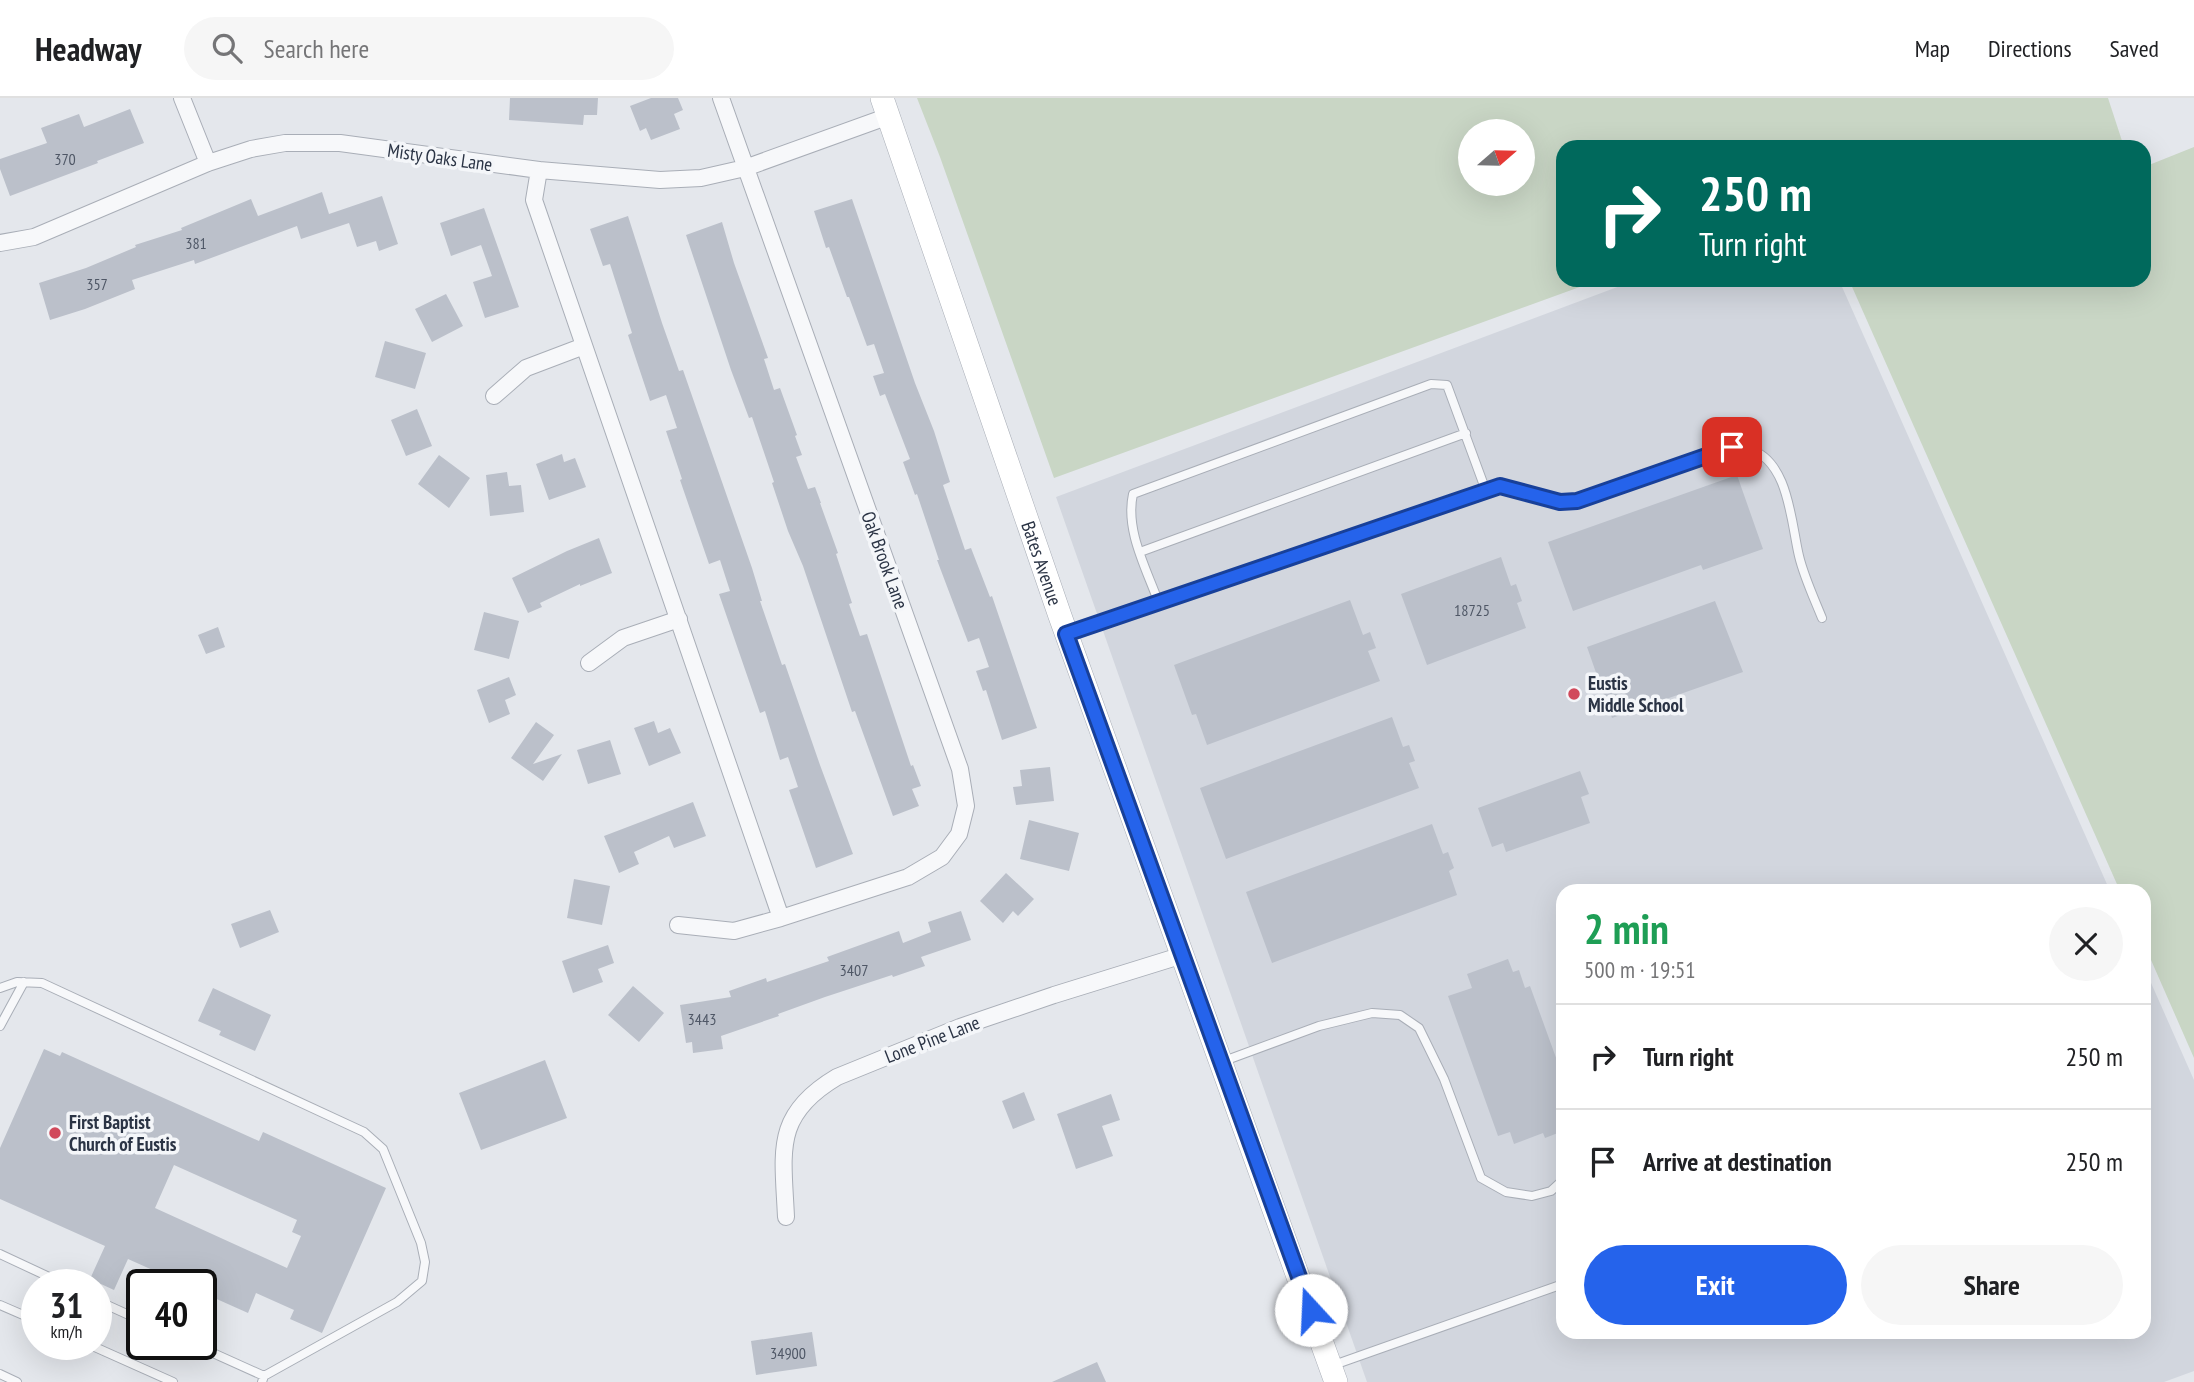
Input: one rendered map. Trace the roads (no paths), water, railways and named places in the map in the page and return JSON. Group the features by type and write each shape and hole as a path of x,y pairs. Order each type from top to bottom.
{"street":[{"path":"183,98 208,163"},
{"name":"Oak Brook Lane","path":"678,925 734,931 908,877 942,857 959,834 966,806 960,769 721,98"},
{"name":"Misty Oaks Lane","path":"0,243 34,237 208,163 251,149 285,143 340,143 539,170 660,180 701,178 745,168 885,107"},
{"name":"Bates Avenue","path":"885,107 1066,634 1333,1374"},
{"path":"539,170 534,201 781,918"},
{"path":"495,396 526,368 584,346"},
{"path":"589,663 623,638 678,620"},
{"name":"Lone Pine Lane","path":"786,1217 783,1146 800,1105 818,1088 837,1077 960,1027 1183,955"}],"lane":[{"path":"1158,601 1140,552 1132,520 1133,494 1431,384 1447,385 1486,491"},
{"path":"1140,552 1466,433"},
{"path":"1066,634 1500,486 1560,502 1577,501 1732,447 1750,449 1768,461 1777,472 1795,529 1799,557 1822,618"},
{"path":"0,988 17,982 42,983 363,1132 383,1149 421,1243 425,1262 422,1281 397,1303 263,1379 217,1356"},
{"path":"0,1026 23,982"},
{"path":"1221,1062 1319,1026 1372,1013 1399,1015 1419,1028 1444,1079 1481,1178 1506,1192 1532,1196 1551,1191 1556,1186"},
{"path":"0,1254 32,1269"},
{"path":"1333,1374 1556,1287"},
{"path":"0,1305 21,1314"},
{"path":"112,1355 173,1382"},
{"path":"0,1374 17,1382"}],"place":[{"name":"Eustis Middle School","path":"1574,694"},
{"name":"First Baptist Church of Eustis","path":"55,1133"}]}
